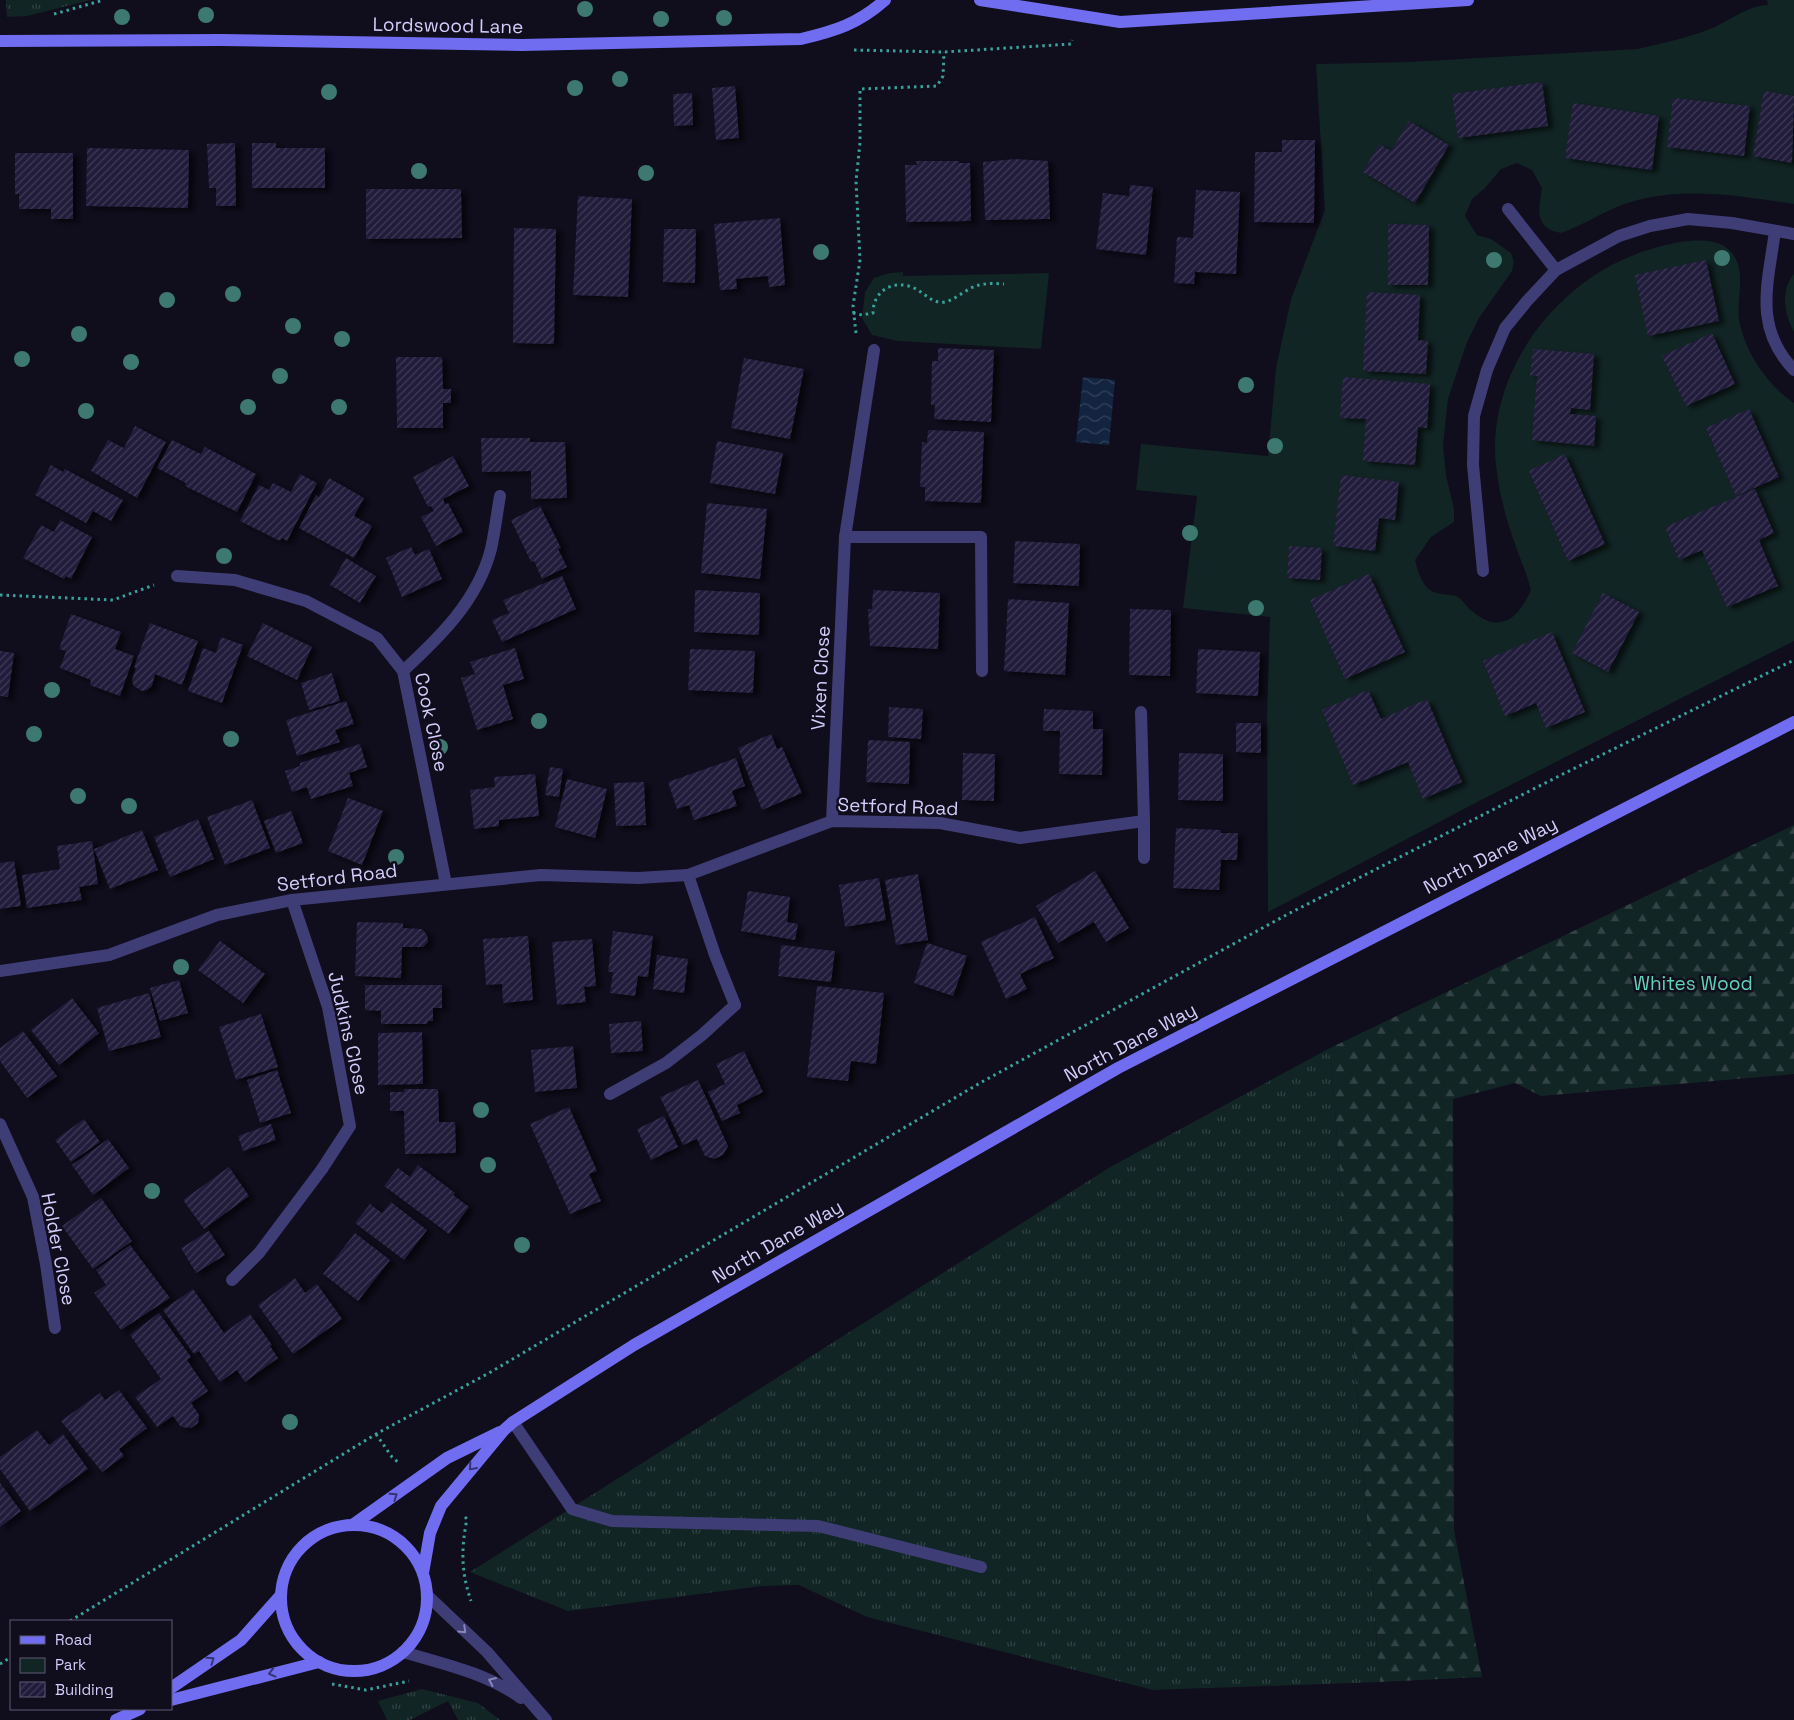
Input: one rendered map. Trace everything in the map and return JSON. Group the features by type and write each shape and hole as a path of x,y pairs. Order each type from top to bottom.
{"street":[{"name":"Lordswood Lane","path":"0,41 221,40 576,45 801,39 838,30 870,14 884,0"},
{"path":"980,0 1120,22 1468,0"},
{"path":"1508,209 1556,270"},
{"path":"1483,571 1473,465 1474,416 1487,370 1506,328 1556,270 1619,236 1650,226 1688,219 1732,223 1794,234"},
{"path":"1775,231 1765,305 1772,336 1794,370"},
{"name":"Vixen Close","path":"832,820 845,537 874,350"},
{"path":"403,671 435,642 460,614 476,585 491,550 500,496"},
{"path":"845,537 981,537 982,671"},
{"name":"Cook Close","path":"176,576 235,580 306,601 377,638 403,671 446,884"},
{"path":"1141,712 1144,858"},
{"name":"North Dane Way","path":"354,1524 447,1458 509,1426 634,1345 1118,1068 1794,722"},
{"name":"Setford Road","path":"0,971 109,954 217,915 292,900 541,875 638,878 688,875 832,820 940,823 1020,838 1144,821"},
{"path":"610,1094 666,1063 702,1035 735,1005 715,955 688,875"},
{"name":"Judkins Close","path":"232,1280 259,1253 322,1169 350,1126 328,1007 292,900"},
{"name":"Holder Close","path":"0,1124 32,1197 46,1264 54,1328"},
{"path":"509,1426 572,1509 612,1521 818,1526 981,1567"},
{"name":"North Dane Way","path":"423,1573 430,1533 441,1506 509,1426"},
{"name":"North Dane Way","path":"354,1524 377,1528 397,1538 413,1553 423,1573 428,1596 422,1627 414,1641 404,1652 388,1663 371,1669 353,1671 336,1669 319,1662 298,1645 285,1622 281,1595 287,1568 303,1545 327,1530 354,1524"},
{"name":"North Dane Way","path":"172,1687 240,1640 281,1595"},
{"path":"428,1596 486,1652 546,1720"},
{"path":"404,1652 466,1670 506,1687 533,1707"},
{"path":"172,1700 319,1662"},
{"path":"116,1720 138,1710"}],"path":[{"path":"821,34 833,50 944,52 1071,44 1076,15"},
{"path":"874,350 857,336 853,313 854,288 860,260 856,181 860,150 860,89 937,86 943,76 944,52"},
{"path":"853,313 862,315 873,313 875,297 880,291 889,287 908,286 934,302 940,302 954,299 965,291 984,284 1004,284"},
{"path":"0,595 113,600 176,576"},
{"path":"72,1620 376,1434 489,1373 980,1083 1288,914 1563,774 1794,660"},
{"path":"376,1434 392,1457"}],"green space":[{"path":"6,0 91,0 27,16 7,17"},
{"path":"1767,0 1794,0 1794,204 1712,194 1671,194 1622,205 1561,233 1546,227 1542,222 1539,210 1542,188 1532,170 1517,163 1501,169 1485,188 1472,199 1465,216 1477,235 1491,239 1511,253 1514,262 1512,271 1479,318 1467,342 1448,399 1443,445 1446,475 1454,509 1454,522 1431,537 1415,560 1422,580 1432,591 1439,594 1456,596 1473,612 1483,619 1492,622 1508,620 1515,615 1531,590 1509,525 1501,496 1496,466 1496,432 1502,399 1514,367 1532,337 1554,310 1579,286 1608,267 1639,253 1671,244 1696,240 1718,243 1734,255 1738,263 1740,272 1739,319 1746,343 1766,377 1784,396 1794,403 1794,641 1483,799 1268,912 1267,716 1270,617 1183,608 1197,496 1136,490 1141,444 1268,456 1276,368 1291,299 1325,210 1316,64 1409,62 1638,49 1710,29 1754,7 1768,5"},
{"path":"903,272 903,276 1049,273 1041,349 898,341 872,335 862,318 865,292 874,278 889,273"},
{"path":"1794,274 1794,332 1786,310 1785,295"},
{"name":"Whites Wood","path":"1794,825 1794,1074 1541,1096 1515,1083 1453,1099 1454,1530 1482,1677 1380,1682 1330,1048"},
{"path":"1330,1048 1380,1682 1153,1690 867,1617 799,1585 762,1586 568,1611 470,1572 1112,1166"},
{"path":"422,1689 478,1703 500,1720 458,1720 448,1701 410,1720 387,1720 378,1701"}],"water":[{"path":"1083,377 1115,380 1109,445 1076,442"}],"building":[{"path":"1542,82 1548,126 1458,138 1452,94"},
{"path":"735,86 739,138 716,140 712,88"},
{"path":"1764,91 1794,96 1792,163 1753,156"},
{"path":"692,93 693,125 674,126 673,94"},
{"path":"1673,98 1750,106 1744,156 1667,147"},
{"path":"1573,103 1659,116 1652,170 1565,158"},
{"path":"1409,121 1449,145 1415,203 1363,172 1379,144 1391,151"},
{"path":"1282,140 1315,140 1314,223 1254,222 1255,152 1282,152"},
{"path":"235,143 236,206 216,206 216,188 209,188 207,144"},
{"path":"252,143 276,143 276,148 325,148 325,188 252,188"},
{"path":"87,148 189,150 188,208 86,206"},
{"path":"15,153 73,153 73,219 51,219 51,209 19,209 19,194 15,194"},
{"path":"1015,159 1048,161 1050,219 985,220 983,162"},
{"path":"916,161 959,161 959,163 970,163 971,221 906,222 905,165 917,165"},
{"path":"1130,185 1153,187 1146,255 1096,249 1103,193 1129,196"},
{"path":"366,189 461,189 462,238 366,239"},
{"path":"1196,190 1240,192 1236,274 1195,272 1194,284 1174,283 1177,237 1193,238"},
{"path":"578,196 632,199 628,297 573,295"},
{"path":"780,218 785,285 769,287 768,276 736,279 737,289 720,290 714,224"},
{"path":"1388,224 1429,225 1428,285 1388,285"},
{"path":"514,228 556,229 554,344 513,343"},
{"path":"664,229 696,229 695,283 663,282"},
{"path":"1706,260 1719,321 1648,336 1635,275"},
{"path":"1367,292 1420,295 1418,340 1428,341 1426,374 1363,371"},
{"path":"1712,333 1735,384 1686,406 1662,356"},
{"path":"938,348 994,350 991,422 934,419 935,405 931,405 932,361 938,361"},
{"path":"1533,349 1594,354 1590,410 1571,408 1570,414 1596,416 1594,446 1532,440 1537,376 1530,376"},
{"path":"396,357 442,357 443,389 451,389 451,403 443,403 443,428 397,428"},
{"path":"744,358 804,369 790,439 731,428"},
{"path":"1343,377 1430,384 1427,428 1418,427 1415,465 1363,461 1366,419 1340,418"},
{"path":"1749,409 1779,477 1736,496 1706,428"},
{"path":"135,426 166,442 137,498 91,471 108,440 124,448"},
{"path":"928,430 984,432 981,503 925,501 925,487 920,487 922,442 927,443"},
{"path":"481,438 530,438 530,442 565,442 567,498 531,499 531,471 482,472"},
{"path":"172,440 201,454 205,447 256,474 237,512 185,486 186,483 157,468"},
{"path":"717,441 783,453 775,494 710,483"},
{"path":"1565,454 1605,544 1568,561 1529,471"},
{"path":"453,456 469,486 443,499 445,504 448,503 463,532 436,546 421,517 434,511 431,506 428,507 413,477"},
{"path":"51,465 63,472 65,469 123,500 111,521 93,511 86,523 35,495"},
{"path":"300,474 317,483 287,541 282,538 280,541 240,521 259,485 269,490 273,483 291,492"},
{"path":"1341,475 1399,482 1395,520 1379,518 1375,551 1333,546"},
{"path":"329,478 364,498 354,516 372,526 354,558 299,528 316,495 319,497"},
{"path":"1755,489 1774,533 1759,540 1778,586 1727,607 1702,550 1679,560 1665,527"},
{"path":"707,503 767,509 760,579 701,573"},
{"path":"540,506 561,548 558,549 567,567 542,579 534,561 531,562 511,520"},
{"path":"60,520 92,537 71,579 66,576 64,579 23,558 41,525 54,532"},
{"path":"1015,541 1080,544 1079,586 1013,583"},
{"path":"1289,546 1322,548 1320,580 1287,578"},
{"path":"411,547 415,555 429,549 442,579 402,597 386,558"},
{"path":"346,558 376,576 360,603 330,585"},
{"path":"1369,574 1405,652 1345,679 1310,600"},
{"path":"562,576 576,609 502,642 492,620 509,613 503,600"},
{"path":"695,590 760,593 759,635 694,632"},
{"path":"873,590 940,593 938,649 870,646 868,609 872,609"},
{"path":"1603,593 1639,612 1608,672 1572,653"},
{"path":"1008,599 1069,603 1065,675 1004,671"},
{"path":"1130,609 1171,610 1170,676 1129,675"},
{"path":"71,614 121,632 115,649 134,656 120,696 90,685 91,680 60,668 66,651 59,649"},
{"path":"150,623 198,641 182,685 155,674 152,686 147,690 142,691 134,686 132,680 136,668 134,667"},
{"path":"263,623 312,647 297,680 247,656"},
{"path":"1552,632 1585,712 1546,728 1536,703 1505,716 1483,661"},
{"path":"221,637 243,645 222,703 188,691 203,648 216,653"},
{"path":"515,648 524,679 503,685 513,719 477,730 461,678 475,674 470,662"},
{"path":"690,649 755,651 753,693 688,690"},
{"path":"1198,649 1260,652 1258,696 1196,693"},
{"path":"0,651 14,653 8,697 0,696"},
{"path":"332,673 340,701 309,710 301,683"},
{"path":"1368,690 1381,719 1427,699 1462,782 1423,799 1408,762 1353,785 1322,710"},
{"path":"346,701 354,724 335,730 340,742 297,756 286,720"},
{"path":"889,707 923,709 921,739 888,737"},
{"path":"1044,709 1093,711 1093,729 1103,729 1102,775 1059,774 1060,731 1043,731"},
{"path":"1236,723 1261,723 1261,753 1236,752"},
{"path":"771,734 777,749 782,747 802,793 762,810 738,748"},
{"path":"868,740 910,742 909,784 866,782"},
{"path":"360,744 367,767 349,773 353,786 311,799 307,787 292,792 285,771 300,766 300,763"},
{"path":"963,753 995,754 994,801 962,800"},
{"path":"1179,753 1223,754 1223,801 1178,800"},
{"path":"736,758 745,786 732,791 737,806 694,820 689,805 677,809 668,782"},
{"path":"550,767 563,769 559,797 545,795"},
{"path":"535,774 539,816 499,820 499,826 474,829 470,790 495,787 494,777"},
{"path":"567,779 607,789 595,838 555,827"},
{"path":"644,782 646,825 616,826 614,783"},
{"path":"348,798 383,811 362,865 328,851"},
{"path":"252,800 270,848 225,865 207,817"},
{"path":"291,811 303,843 276,853 264,821"},
{"path":"198,819 214,859 170,877 154,837"},
{"path":"1176,828 1221,830 1221,833 1238,833 1237,860 1221,860 1219,890 1173,888"},
{"path":"142,830 158,870 110,889 94,849"},
{"path":"92,841 98,884 79,887 82,900 27,908 22,875 60,869 57,846"},
{"path":"14,861 21,906 0,909 0,863"},
{"path":"1095,871 1129,928 1106,942 1094,922 1058,943 1036,906"},
{"path":"918,874 928,940 896,945 885,880"},
{"path":"879,878 886,920 845,927 839,885"},
{"path":"748,891 790,897 787,922 798,924 795,940 741,931"},
{"path":"1035,917 1054,958 1020,974 1027,989 1006,999 981,942"},
{"path":"357,922 403,923 403,928 422,929 427,935 428,942 423,947 402,947 401,978 355,976"},
{"path":"613,931 653,936 648,977 638,976 635,996 610,993 613,972 608,972"},
{"path":"528,936 533,1000 503,1003 502,984 486,985 483,939"},
{"path":"592,939 596,986 584,987 586,1002 557,1005 552,942"},
{"path":"220,941 265,974 243,1003 198,970"},
{"path":"927,943 967,956 953,996 914,983"},
{"path":"781,945 835,951 831,982 778,976"},
{"path":"657,955 688,959 684,993 653,989"},
{"path":"179,980 188,1013 160,1021 150,988"},
{"path":"365,985 442,985 442,1008 433,1008 433,1021 428,1021 427,1024 381,1024 381,1011 365,1010"},
{"path":"817,986 884,993 876,1064 851,1061 848,1081 807,1077"},
{"path":"149,993 161,1037 109,1051 97,1008"},
{"path":"72,998 99,1033 59,1065 31,1030"},
{"path":"261,1014 278,1067 236,1080 219,1027"},
{"path":"641,1021 643,1051 611,1053 609,1024"},
{"path":"23,1031 57,1076 27,1098 0,1061 0,1048"},
{"path":"422,1032 423,1084 378,1085 378,1033"},
{"path":"573,1046 577,1088 535,1092 531,1050"},
{"path":"744,1051 763,1092 737,1105 740,1113 722,1121 708,1092 725,1084 716,1064"},
{"path":"277,1070 291,1113 260,1123 247,1080"},
{"path":"698,1080 728,1146 723,1155 714,1159 705,1156 697,1139 683,1145 660,1097"},
{"path":"404,1089 438,1089 439,1122 455,1122 456,1153 405,1154 404,1111 390,1111 390,1092 404,1092"},
{"path":"569,1107 597,1171 589,1174 601,1201 570,1214 530,1124"},
{"path":"664,1116 678,1147 651,1160 637,1129"},
{"path":"84,1119 100,1142 71,1162 55,1140"},
{"path":"271,1124 276,1140 243,1151 238,1136"},
{"path":"108,1139 129,1168 93,1195 72,1165"},
{"path":"418,1165 455,1193 453,1195 469,1207 449,1234 384,1186 398,1168 410,1177"},
{"path":"229,1167 249,1196 204,1229 183,1200"},
{"path":"101,1198 132,1241 93,1269 62,1226"},
{"path":"391,1202 427,1230 404,1260 355,1223 370,1204 382,1213"},
{"path":"209,1231 225,1255 196,1273 181,1248"},
{"path":"355,1233 390,1260 358,1301 323,1274"},
{"path":"130,1245 170,1298 121,1330 94,1293 106,1285 96,1270"},
{"path":"295,1278 305,1293 317,1284 342,1319 293,1354 258,1305"},
{"path":"193,1289 224,1333 250,1314 272,1345 270,1346 278,1358 245,1382 237,1370 220,1382 199,1351 194,1354 163,1310"},
{"path":"159,1313 191,1357 187,1360 208,1391 191,1403 199,1415 198,1423 191,1428 181,1427 173,1416 157,1427 135,1397 161,1379 130,1335"},
{"path":"119,1390 147,1428 119,1449 124,1456 102,1472 61,1421 100,1393 105,1400"},
{"path":"37,1430 49,1445 63,1434 88,1469 30,1511 0,1469 0,1457"},
{"path":"0,1483 21,1511 0,1527"}]}
